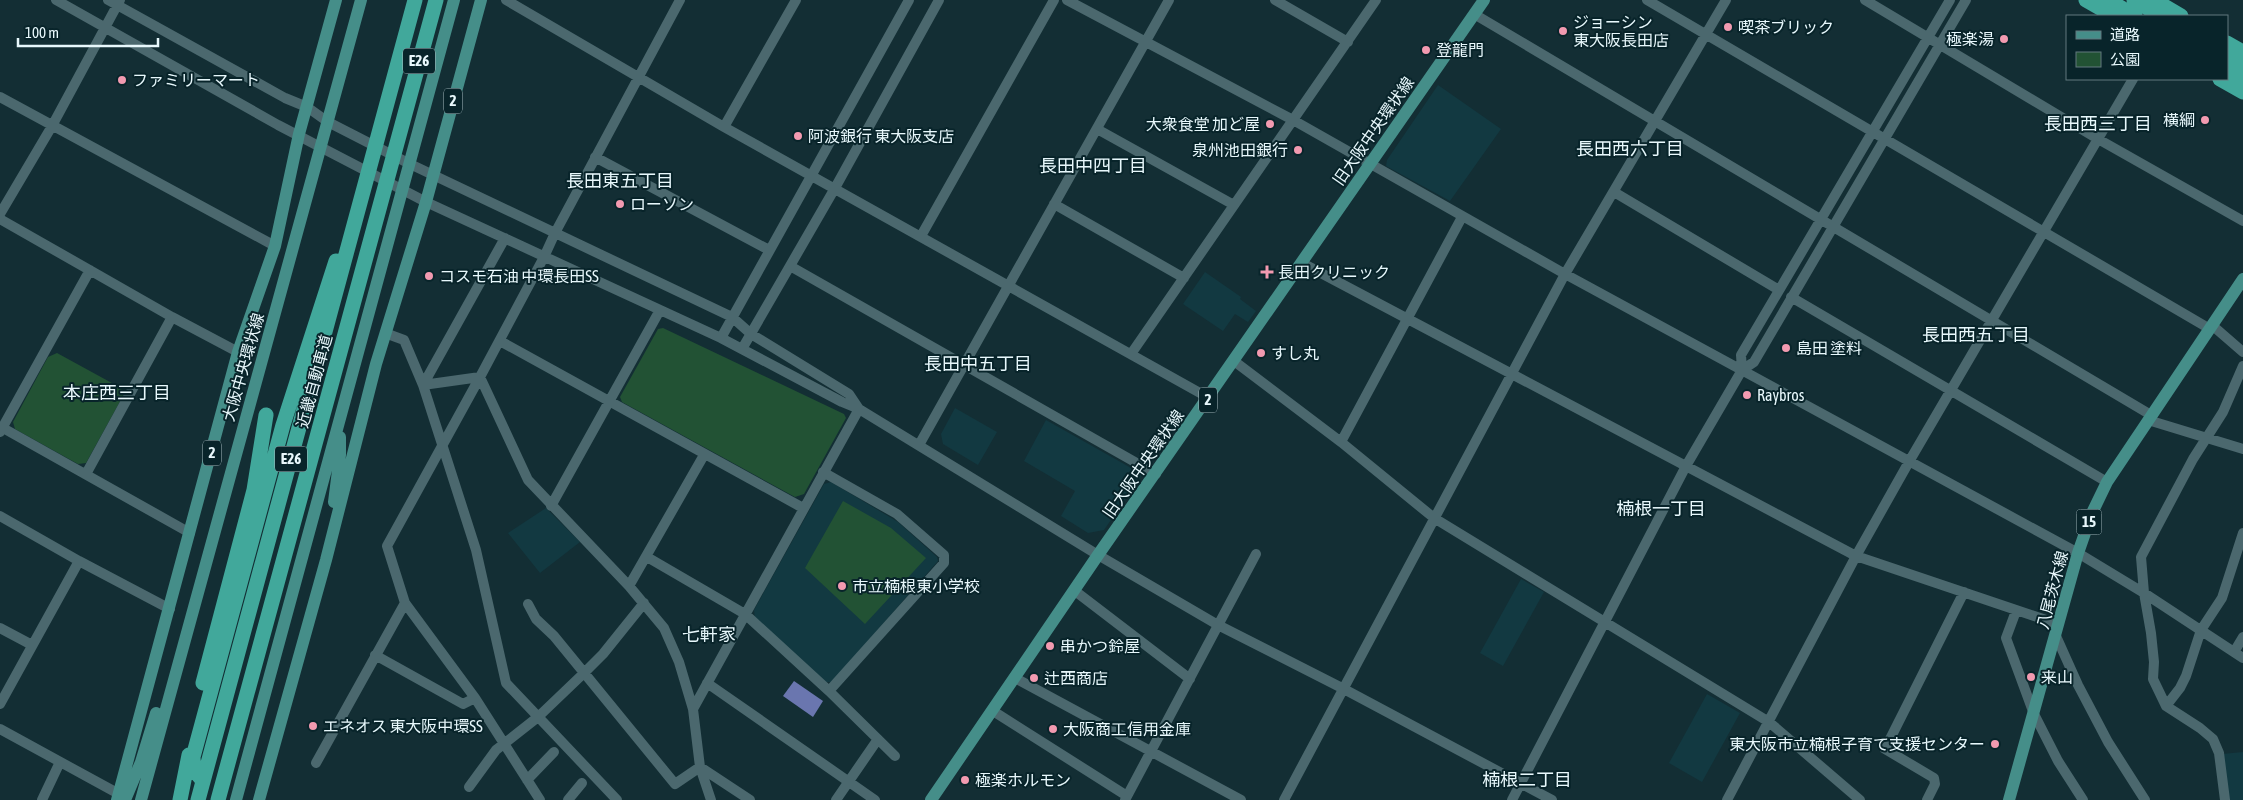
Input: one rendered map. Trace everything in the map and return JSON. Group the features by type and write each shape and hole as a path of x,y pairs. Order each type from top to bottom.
{"highway":[{"name":"近畿自動車道","path":"198,800 416,0"},
{"name":"近畿自動車道","path":"218,800 436,0"},
{"path":"403,122 442,0"},
{"path":"2086,0 2112,15"},
{"path":"2108,0 2134,15"},
{"path":"2134,0 2159,15"},
{"path":"2154,0 2180,15"},
{"path":"2228,43 2243,52"},
{"path":"2228,56 2243,64"},
{"path":"2228,71 2243,80"},
{"path":"2222,80 2243,92"},
{"path":"202,782 194,770 193,757 291,397 332,272 360,207"},
{"path":"180,800 200,692 254,490 266,415"}],"main road":[{"name":"大阪中央環状線","path":"141,800 361,0"},
{"name":"2","path":"236,800 454,0"},
{"name":"2","path":"259,800 326,560 376,364 426,202 481,0"},
{"name":"旧大阪中央環状線","path":"934,799 1098,556 1484,0"},
{"name":"2","path":"121,798 238,352 275,246 299,134 337,3"},
{"name":"八尾茨木線","path":"2009,800 2078,553 2092,513 2107,482 2243,279"},
{"path":"326,560 340,455 340,422"},
{"path":"121,798 147,743 167,675 182,647"}],"street":[{"path":"56,0 278,125 299,134 320,149 426,202 721,338 842,402 859,408 1098,556 1218,624 1552,800"},
{"path":"506,0 724,127 1209,398"},
{"path":"540,800 475,698 404,603 387,546 500,341 595,157 680,0"},
{"path":"724,127 796,0"},
{"path":"721,338 909,0"},
{"path":"742,349 835,188 939,0"},
{"path":"921,236 1054,0"},
{"path":"1067,0 1293,120 1565,274 2078,553 2144,593 2239,655 2243,637"},
{"path":"919,445 1169,0"},
{"path":"1275,0 1348,42"},
{"path":"1131,354 1376,0"},
{"path":"1647,0 1884,139 2212,327 2243,352"},
{"path":"1284,800 1342,688 1565,274 1726,0"},
{"path":"1865,0 2098,139 2243,221"},
{"path":"1742,370 1741,355 1950,0"},
{"path":"1512,800 1686,466 1742,370 1754,362 1966,0"},
{"path":"0,214 52,126 105,28 115,2 285,98 307,107 328,122 410,164 732,318 750,334 849,394 859,408"},
{"path":"1474,14 1832,228 1992,320 2150,417 2243,449"},
{"path":"1727,800 1856,556 1910,460 2132,80"},
{"path":"0,96 275,246"},
{"path":"1097,129 1234,205"},
{"path":"595,157 769,250"},
{"path":"1614,192 1779,290"},
{"path":"1054,204 1184,278"},
{"path":"1342,442 1462,217"},
{"path":"0,219 172,317 238,352"},
{"path":"423,385 505,238"},
{"path":"1302,263 1856,556 2016,611 2057,630 2078,685 2108,742 2145,800"},
{"path":"790,266 1156,474"},
{"path":"90,270 1,430 86,474 190,533"},
{"path":"1791,297 2107,482"},
{"path":"551,506 660,310"},
{"path":"86,474 172,317"},
{"path":"386,333 404,340 423,385 476,550 506,683 617,800"},
{"path":"500,341 803,508"},
{"path":"1234,361 1342,442 1434,518 1768,722 1860,800"},
{"path":"2225,800 2219,753 2213,739 2200,728 2166,706 2153,679 2154,662 2141,557 2193,459 2223,412 2243,366"},
{"path":"423,385 480,377"},
{"path":"480,377 528,480 629,586 664,628 679,662 693,709 700,767 711,800"},
{"path":"693,709 859,408"},
{"path":"629,586 704,455"},
{"path":"823,472 897,514 944,555 944,563 829,691"},
{"path":"0,516 79,561 170,608"},
{"path":"2166,706 2180,688 2186,676 2201,630 2224,593 2243,533"},
{"path":"993,711 1126,798 1256,554"},
{"path":"647,557 744,614 829,691 894,756"},
{"path":"0,704 79,561"},
{"path":"1075,591 1190,679"},
{"path":"1927,800 1935,784 1934,778 1885,749 1964,592"},
{"path":"316,763 404,603"},
{"path":"469,787 496,750 538,717 584,673 603,654 644,603"},
{"path":"528,604 536,619 554,636 675,784 700,767"},
{"path":"2016,611 2006,638 2034,714 2058,761 2083,800"},
{"path":"0,628 32,645"},
{"path":"375,654 463,704 475,698"},
{"path":"1015,678 1241,800"},
{"path":"707,683 875,800"},
{"path":"0,729 121,798"},
{"path":"836,800 878,739"},
{"path":"527,780 554,752"},
{"path":"42,800 60,762"},
{"path":"700,767 750,800"},
{"path":"568,800 582,783"}],"shaded area":[{"path":"1438,85 1501,129 1450,201 1386,166 1387,160"},
{"path":"1205,272 1241,297 1240,299 1256,311 1248,322 1235,314 1223,331 1183,304"},
{"path":"955,408 997,432 978,465 943,444 941,434"},
{"path":"1046,420 1140,473 1141,476 1104,530 1088,533 1061,516 1075,491 1024,461"},
{"name":"市立楠根東小学校","path":"831,482 898,522 937,557 938,561 832,682 823,682 755,619 754,610 824,484"},
{"path":"546,508 580,542 540,573 508,533"},
{"path":"1521,579 1544,592 1503,666 1480,653"},
{"path":"1707,694 1740,713 1702,782 1669,763"},
{"path":"2243,752 2243,800 2228,800 2222,754"}],"green space":[{"path":"663,328 844,414 846,418 804,494 795,497 622,402 620,397 658,329"},
{"path":"57,353 121,388 123,396 86,463 78,464 15,429 13,422 48,357"},
{"path":"843,501 891,528 926,558 865,624 805,568"}],"water":[{"path":"794,681 823,701 813,717 783,696"}],"place":[{"name":"喫茶ブリック","path":"1728,27"},
{"name":"ジョーシン 東大阪長田店","path":"1563,31"},
{"name":"極楽湯","path":"2004,39"},
{"name":"登龍門","path":"1426,50"},
{"name":"ファミリーマート","path":"122,80"},
{"name":"横綱","path":"2205,120"},
{"name":"大衆食堂 加ど屋","path":"1270,124"},
{"name":"阿波銀行 東大阪支店","path":"798,136"},
{"name":"泉州池田銀行","path":"1298,150"},
{"name":"ローソン","path":"620,204"},
{"name":"長田クリニック","path":"1267,272"},
{"name":"コスモ石油 中環長田SS","path":"429,276"},
{"name":"島田 塗料","path":"1786,348"},
{"name":"すし丸","path":"1261,353"},
{"name":"Raybros","path":"1747,395"},
{"name":"市立楠根東小学校","path":"842,586"},
{"name":"串かつ鈴屋","path":"1050,646"},
{"name":"来山","path":"2031,677"},
{"name":"辻西商店","path":"1034,678"},
{"name":"エネオス 東大阪中環SS","path":"313,726"},
{"name":"大阪商工信用金庫","path":"1053,729"},
{"name":"東大阪市立楠根子育て支援センター","path":"1995,744"},
{"name":"極楽ホルモン","path":"965,780"}],"district":[{"name":"長田西三丁目","path":"2098,124"},
{"name":"長田西六丁目","path":"1630,149"},
{"name":"長田中四丁目","path":"1093,166"},
{"name":"長田東五丁目","path":"620,181"},
{"name":"長田西五丁目","path":"1976,335"},
{"name":"長田中五丁目","path":"978,364"},
{"name":"本庄西三丁目","path":"117,393"},
{"name":"楠根一丁目","path":"1661,509"},
{"name":"七軒家","path":"709,635"},
{"name":"楠根二丁目","path":"1527,780"}]}
